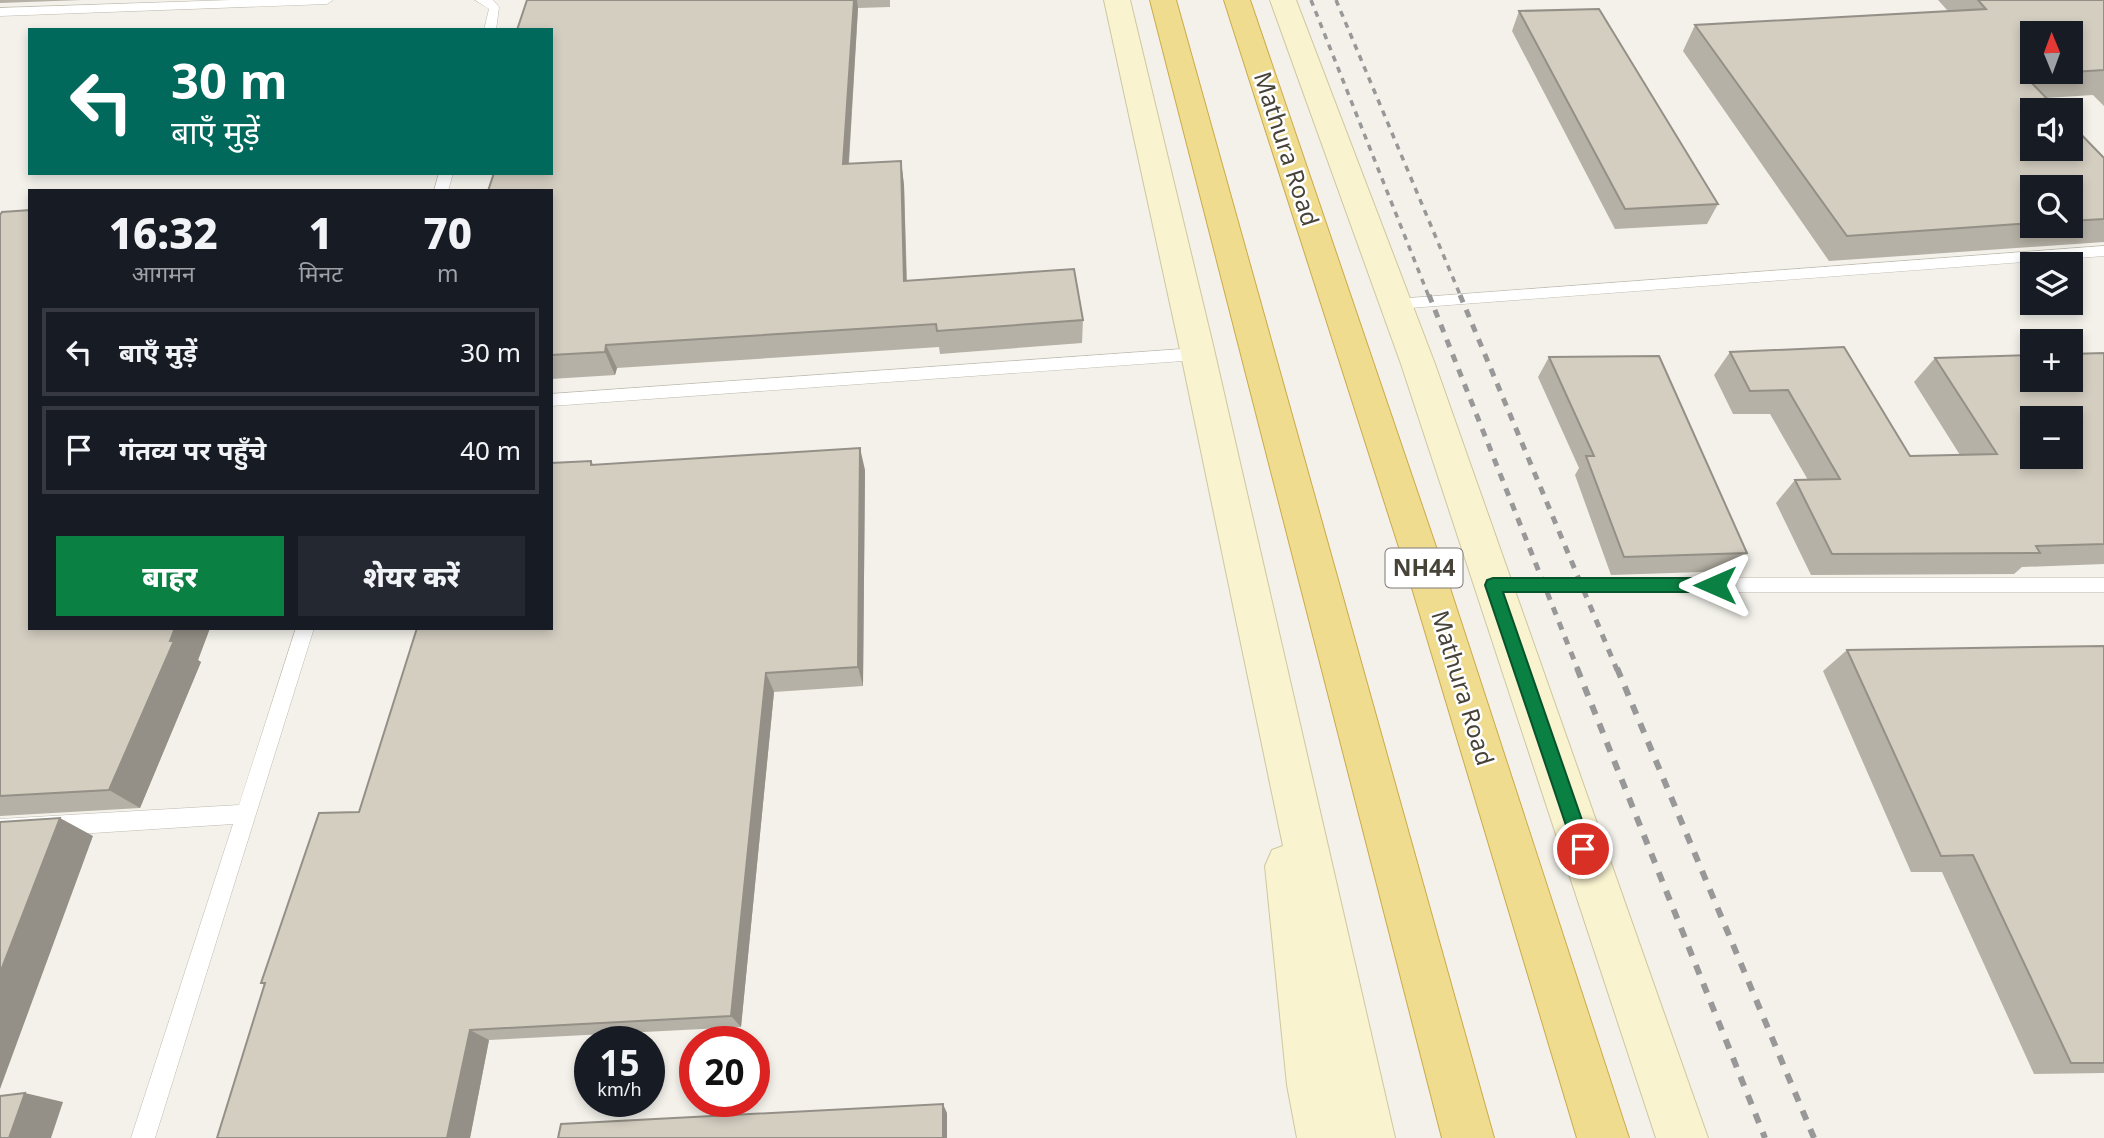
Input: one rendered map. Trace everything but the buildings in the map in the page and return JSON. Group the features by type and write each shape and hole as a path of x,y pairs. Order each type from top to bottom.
{"highway":[{"path":"1163,0 1468,1138"},
{"name":"Mathura Road","path":"1237,0 1431,588 1603,1138"}],"main road":[{"path":"1116,0 1197,354 1369,1138"},
{"path":"1283,0 1396,304 1682,1138"},
{"path":"1265,661 1312,1085 1323,1138"},
{"path":"1637,1007 1711,1138"}],"lane":[{"path":"0,12 327,0"},
{"path":"481,0 490,3 495,9 490,28"},
{"path":"1396,304 2104,251"},
{"path":"553,400 1197,354"},
{"path":"1493,585 2104,585"},
{"path":"144,1138 304,630"},
{"path":"0,829 246,814"}],"railway":[{"path":"1311,0 1429,297"},
{"path":"1336,0 1461,297"},
{"path":"1429,295 1578,670"},
{"path":"1460,295 1617,670"},
{"path":"1577,668 1765,1138"},
{"path":"1617,668 1814,1138"}],"route":[{"path":"1583,849 1493,585 1715,585"}]}
